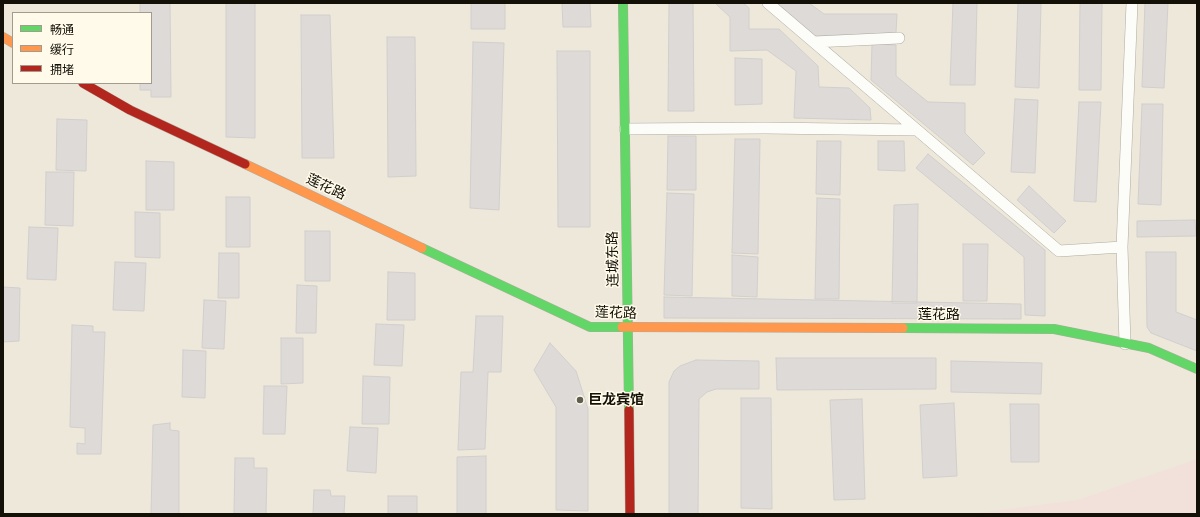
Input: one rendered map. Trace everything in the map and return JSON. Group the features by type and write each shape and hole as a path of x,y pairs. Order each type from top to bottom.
{"main road":[{"name":"连城东路","path":"624,3 630,514"},
{"path":"3,37 12,42"},
{"name":"莲花路","path":"85,84 130,110 590,327 1054,329 1149,348 1197,369"}],"lane":[{"path":"768,3 1059,251 1122,247"},
{"path":"1125,344 1122,247 1132,3"},
{"path":"814,42 899,38"},
{"path":"625,129 765,128 917,130"}],"shaded area":[{"path":"1197,459 1197,514 970,514 1078,500"}],"building":[{"path":"140,3 170,3 171,97 151,97 151,90 140,90 140,84 152,84 152,12 140,12"},
{"path":"226,3 255,3 255,138 226,137"},
{"path":"471,3 505,3 505,29 471,29"},
{"path":"562,3 590,3 591,27 563,27"},
{"path":"669,3 693,3 694,111 668,111"},
{"path":"715,3 743,3 749,8 749,29 779,29 818,66 819,87 849,88 870,108 871,120 794,118 796,71 767,50 730,51 730,17"},
{"path":"776,3 809,3 824,14 897,14 896,33 814,36"},
{"path":"953,3 977,3 975,85 950,85"},
{"path":"1018,3 1041,3 1039,88 1015,87"},
{"path":"1080,3 1102,3 1101,90 1079,90"},
{"path":"1145,3 1168,3 1164,88 1142,87"},
{"path":"301,15 330,15 334,158 302,158"},
{"path":"387,37 415,37 416,176 388,177"},
{"path":"473,42 504,43 499,210 470,208"},
{"path":"872,44 896,45 896,76 928,102 965,103 965,133 985,153 973,165 871,80"},
{"path":"557,51 590,51 590,227 558,227"},
{"path":"735,58 762,59 762,104 735,105"},
{"path":"1015,99 1038,100 1035,173 1011,172"},
{"path":"1079,102 1101,102 1096,202 1074,201"},
{"path":"1142,104 1163,104 1161,205 1138,204"},
{"path":"57,119 87,120 86,171 56,170"},
{"path":"668,136 696,136 696,190 667,190"},
{"path":"735,139 760,139 758,254 732,253"},
{"path":"817,141 841,141 840,195 816,194"},
{"path":"878,141 904,141 905,171 878,170"},
{"path":"928,154 1045,250 1045,316 1025,315 1024,257 916,168"},
{"path":"146,161 174,162 174,210 146,210"},
{"path":"46,172 74,172 73,226 45,225"},
{"path":"1029,186 1066,221 1054,233 1017,200"},
{"path":"667,193 694,194 692,296 664,295"},
{"path":"226,197 250,197 250,247 226,247"},
{"path":"817,198 840,199 839,299 815,299"},
{"path":"918,204 917,303 892,303 894,205"},
{"path":"135,212 160,213 160,258 135,257"},
{"path":"1195,220 1196,236 1137,237 1137,221"},
{"path":"29,227 58,228 56,280 27,279"},
{"path":"305,231 330,231 330,281 305,281"},
{"path":"963,244 988,244 987,301 963,301"},
{"path":"1146,252 1176,252 1176,312 1197,320 1197,351 1151,333 1147,327"},
{"path":"219,253 239,253 239,298 218,298"},
{"path":"732,255 758,257 757,297 732,296"},
{"path":"115,262 146,263 144,311 113,310"},
{"path":"388,272 415,273 415,320 387,320"},
{"path":"297,285 317,286 316,333 296,333"},
{"path":"3,287 20,288 19,341 3,342"},
{"path":"664,297 1021,304 1021,319 664,318"},
{"path":"204,300 226,301 224,349 202,348"},
{"path":"476,316 503,316 501,372 488,372 485,449 458,450 461,372 473,372"},
{"path":"376,324 404,325 402,366 374,365"},
{"path":"72,325 93,326 93,332 105,332 101,454 77,454 77,443 85,444 85,428 70,427"},
{"path":"281,338 303,338 303,383 281,384"},
{"path":"550,343 576,371 588,409 588,511 556,510 556,407 534,370"},
{"path":"183,350 206,351 205,398 182,397"},
{"path":"776,358 936,358 936,389 777,390"},
{"path":"696,360 759,361 759,389 716,389 707,392 699,399 698,514 669,514 669,382 674,371 680,366"},
{"path":"951,361 1042,363 1041,394 951,392"},
{"path":"363,376 390,377 389,424 362,424"},
{"path":"264,386 287,386 285,434 263,434"},
{"path":"741,398 771,398 772,509 741,508"},
{"path":"862,399 865,499 834,500 830,400"},
{"path":"954,403 957,476 923,478 920,405"},
{"path":"1010,404 1039,404 1039,462 1011,462"},
{"path":"170,423 170,430 179,431 179,514 151,514 153,425"},
{"path":"350,427 378,428 376,473 347,471"},
{"path":"486,456 486,514 457,514 457,457"},
{"path":"235,458 254,458 254,468 267,468 266,514 234,514"},
{"path":"314,490 330,490 331,496 345,496 344,514 313,514"},
{"path":"388,496 417,496 417,514 388,514"}],"traffic: fast":[{"path":"623,3 629,410"},
{"path":"422,248 590,327 622,327"},
{"path":"903,328 1054,329 1149,348 1197,369"}],"traffic: slow":[{"path":"3,37 12,42"},
{"path":"245,164 422,248"},
{"path":"622,327 903,328"}],"traffic: jam":[{"path":"85,84 130,110 245,164"},
{"path":"629,410 630,514"}],"place":[{"name":"巨龙宾馆","path":"580,400"}]}
